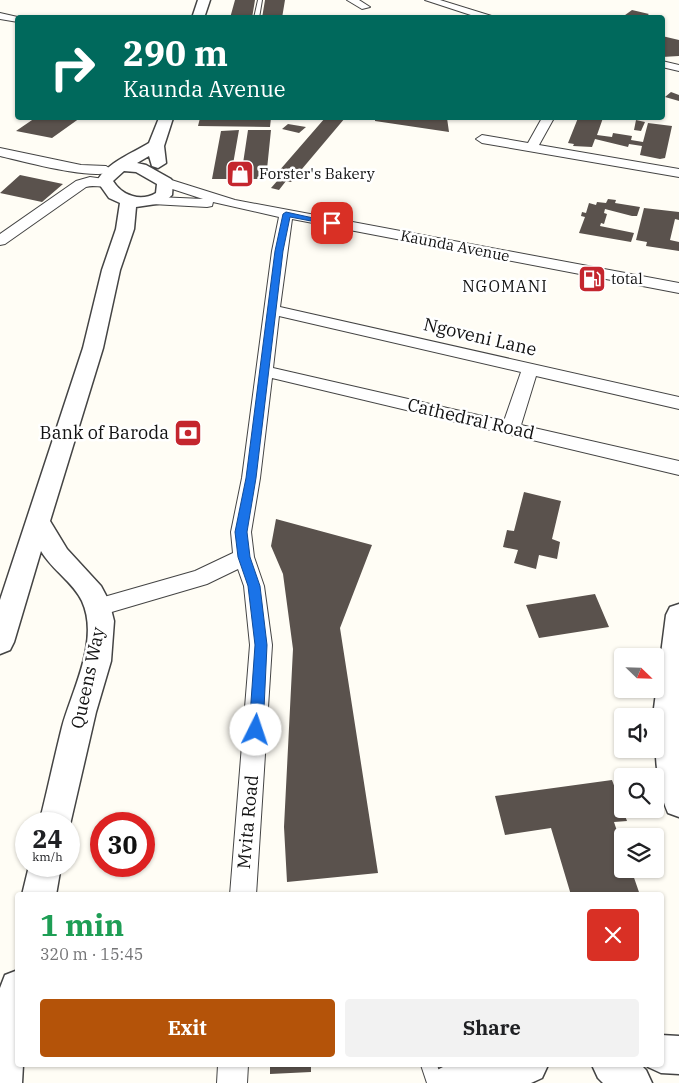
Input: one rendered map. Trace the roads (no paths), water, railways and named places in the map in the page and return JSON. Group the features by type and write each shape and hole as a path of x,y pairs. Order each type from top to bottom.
{"street":[{"path":"199,15 204,0"},
{"path":"352,0 365,8"},
{"path":"430,0 482,15"},
{"path":"0,16 15,18"},
{"path":"665,65 679,68"},
{"path":"125,229 164,194 156,146 165,120"},
{"path":"532,148 547,120"},
{"path":"482,139 679,172"},
{"path":"112,178 156,146"},
{"path":"0,152 112,178 129,200 140,203 232,204"},
{"path":"0,241 67,193 88,189 140,168 162,180 232,204"},
{"path":"0,642 38,521 51,487 93,348 112,270 125,229 129,200"},
{"name":"Kaunda Avenue","path":"232,204 679,288"},
{"name":"Mvita Road","path":"243,892 261,645 254,586 244,557 241,532 251,478 279,251 286,214"},
{"name":"Ngoveni Lane","path":"272,310 679,403"},
{"path":"511,428 530,369"},
{"name":"Cathedral Road","path":"264,370 679,468"},
{"name":"Queens Way","path":"38,521 54,551 88,587 98,607 102,635 80,713 59,812"},
{"path":"98,607 200,578 244,557"},
{"path":"18,585 32,574 66,564"},
{"path":"679,615 673,728 679,802"},
{"path":"40,892 43,877"},
{"path":"3,1083 5,1045 15,1001"},
{"path":"664,1054 679,1055"},
{"path":"232,1083 233,1067"},
{"path":"450,1083 520,1067"},
{"path":"613,1067 632,1083"}],"lane":[{"path":"257,15 260,0"},
{"path":"430,1067 435,1083"}],"place":[{"name":"Forster's Bakery","path":"240,174"},
{"name":"total","path":"592,279"},
{"name":"Bank of Baroda","path":"188,433"}],"district":[{"name":"NGOMANI","path":"505,286"}]}
